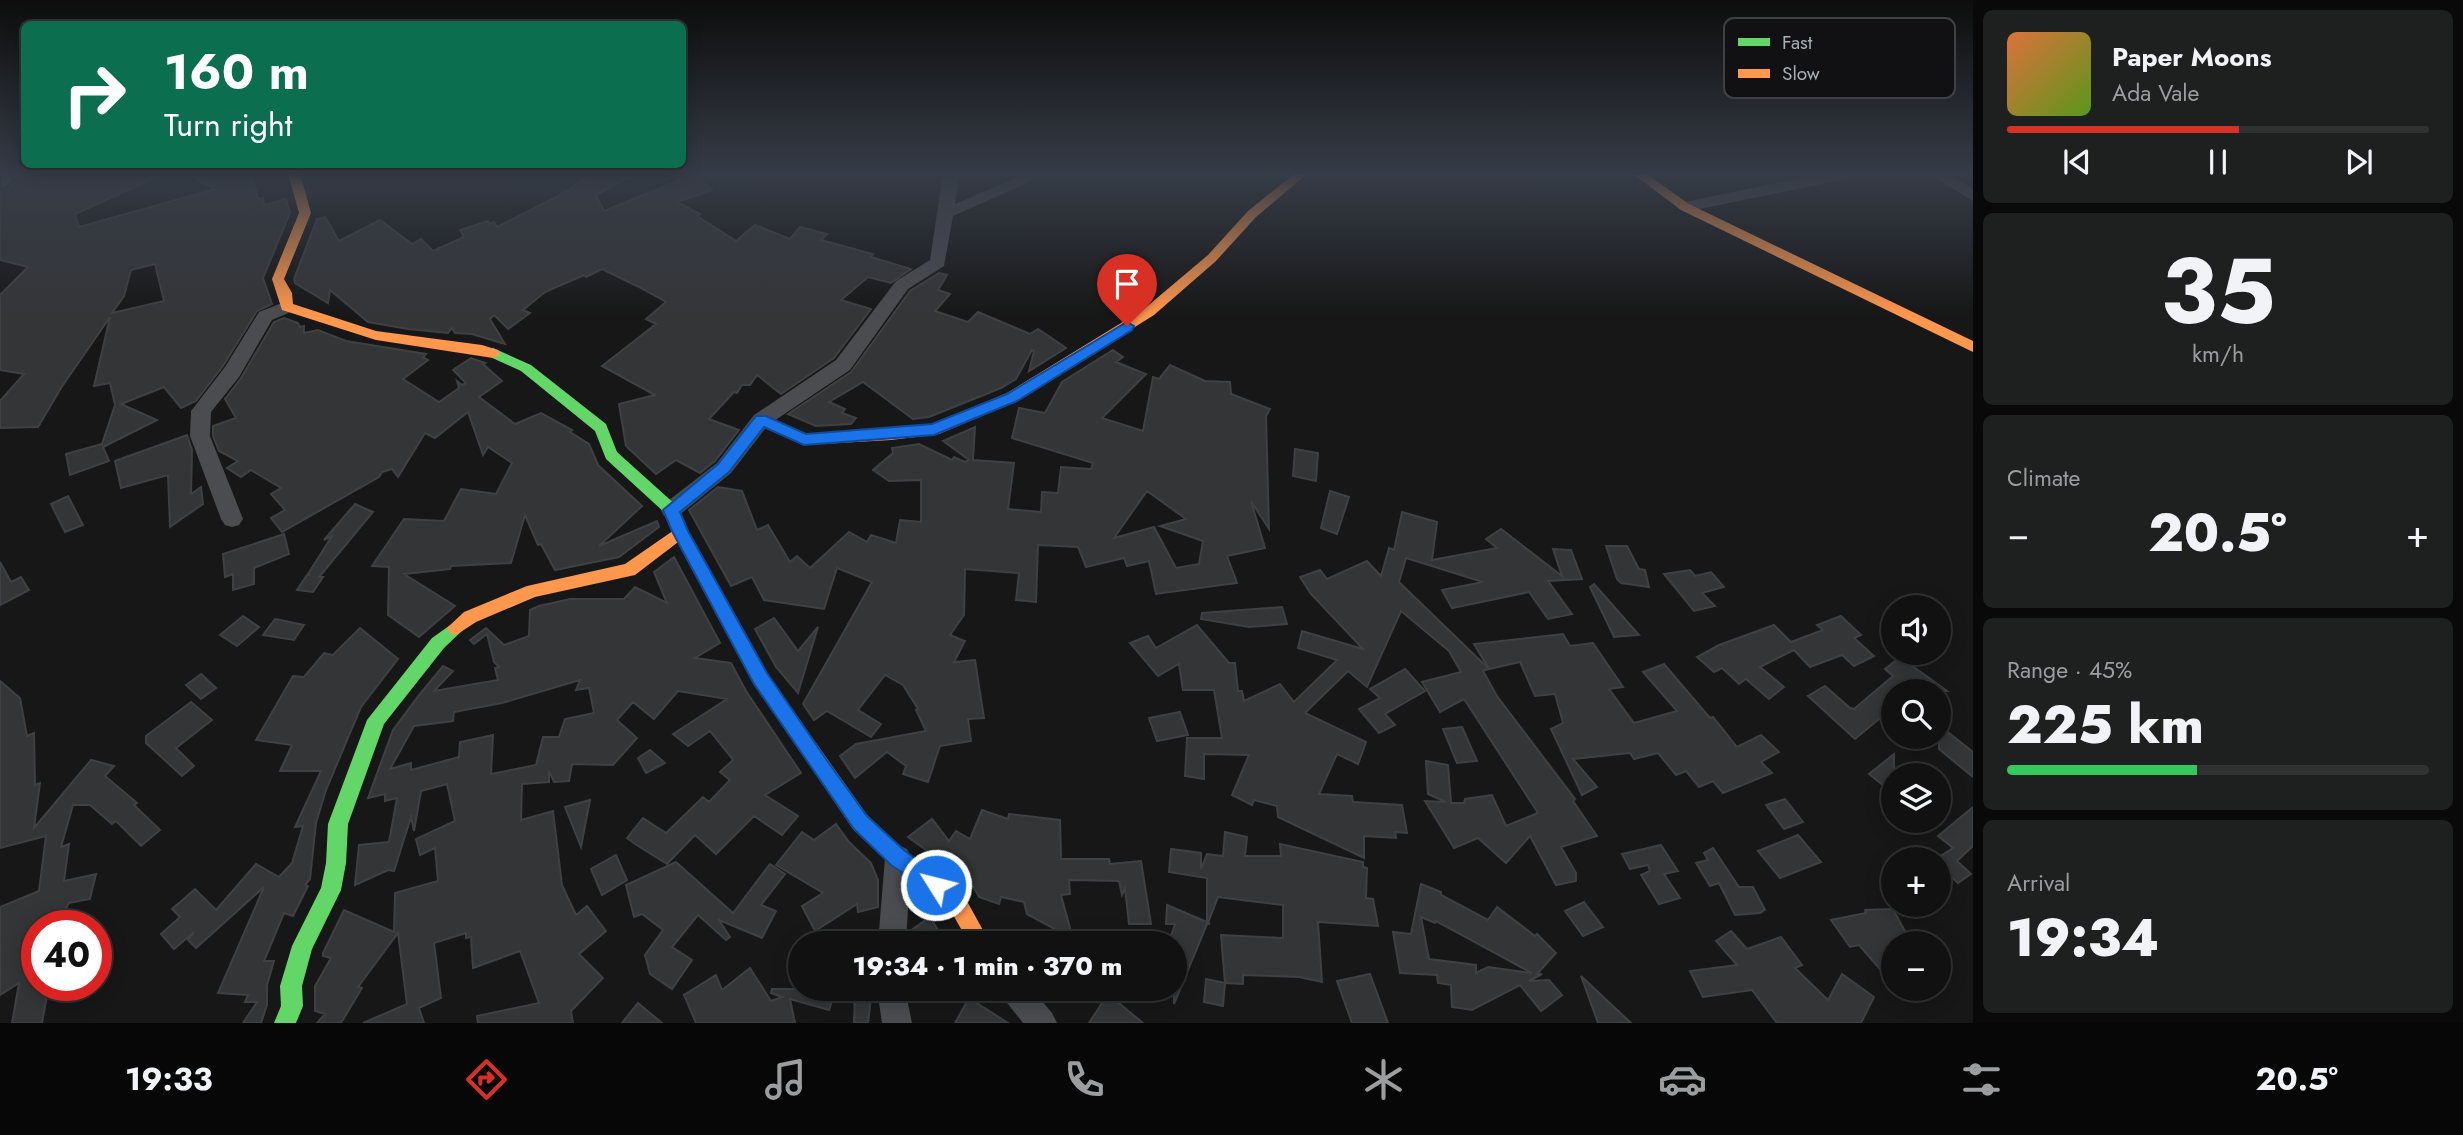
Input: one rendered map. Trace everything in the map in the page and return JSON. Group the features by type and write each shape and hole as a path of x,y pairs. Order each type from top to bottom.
{"street":[{"path":"287,307 285,293 278,279 302,221"},
{"path":"671,510 724,468 761,420 843,365 902,285 938,262 946,221"},
{"path":"761,420 804,440 891,435 934,429 1012,397 1149,312 1212,258 1246,221"},
{"path":"1713,221 1973,347"},
{"path":"232,519 200,436 201,411 232,372 265,316 287,307 347,330 408,341 471,346 504,356 526,368 601,428 611,455 671,510 761,679 860,822 898,858 955,899 973,931"},
{"path":"285,1023 292,1006 291,986 302,946 331,890 337,863 338,824 348,791 376,720 404,682 438,643 470,617 533,591 629,570 680,531"},
{"path":"893,931 898,858"},
{"path":"893,1001 897,1023"},
{"path":"1024,1001 1042,1023"}],"building":[{"path":"0,221 77,221 79,227 101,221 287,221 263,278 272,304 257,311 223,366 196,401 181,408 164,387 121,404 157,420 103,447 109,461 70,475 66,454 102,444 115,405 110,383 94,386 110,317 61,388 38,427 0,428 0,401 24,374 0,370 0,295 28,267 0,260","holes":["155,264 164,301 112,313 124,296 131,270"]},
{"path":"316,221 327,221 339,241 381,221 412,244 421,239 433,251 464,237 460,230 488,221 489,224 494,222 497,227 509,221 704,221 736,241 755,225 790,239 800,227 827,234 821,240 873,254 871,257 911,269 891,283 868,277 841,300 871,309 834,358 781,394 757,375 750,385 742,385 737,393 734,392 709,419 739,430 715,461 700,473 676,460 656,474 626,446 619,404 655,395 602,366 656,324 646,319 666,302 639,287 602,269 586,277 584,275 545,292 523,310 530,313 508,329 494,315 490,319 505,344 472,334 455,333 452,328 448,333 368,322 330,290 328,303 295,283 294,279"},
{"path":"939,273 947,275 938,290 950,294 935,311 968,322 978,312 1030,334 1038,329 1066,348 1029,371 1034,351 1032,350 1016,379 1001,388 929,417 913,419 863,382 829,402 845,409 842,413 856,418 851,424 816,426 788,414 851,372 910,291"},
{"path":"284,318 298,323 300,327 304,326 304,333 318,330 346,341 426,354 423,357 428,360 403,379 439,402 459,388 457,381 462,385 466,383 453,370 471,358 485,363 483,364 502,381 479,397 515,424 541,413 572,430 570,432 589,444 598,465 642,506 599,546 657,521 659,527 619,557 555,570 541,544 538,545 525,515 511,563 451,566 450,569 404,574 455,606 419,637 388,615 389,567 372,566 404,519 444,521 461,489 496,494 512,463 488,447 483,455 468,412 435,438 425,433 398,477 392,469 382,472 379,477 282,532 271,518 285,510 271,494 281,488 251,470 241,477 227,468 238,461 219,451 213,436 213,426 236,418 225,399 241,378 274,322"},
{"path":"1113,350 1123,357 1116,362 1146,374 1102,418 1143,431 1153,377 1159,379 1170,365 1205,381 1230,382 1231,394 1270,409 1266,416 1269,529 1251,501 1265,548 1227,556 1237,583 1156,594 1149,561 1127,566 1124,558 1086,567 1078,547 1038,545 1036,602 1016,600 1019,573 965,569 964,615 950,635 965,641 954,662 975,660 984,718 968,719 971,741 940,746 928,782 903,774 906,766 887,752 855,778 840,756 856,744 926,731 916,710 918,709 903,685 885,675 858,710 881,724 871,737 827,711 814,720 803,704 872,582 837,568 824,609 764,600 752,577 731,586 689,510 718,487 742,491 757,530 768,525 790,562 797,556 810,568 849,532 867,542 871,535 896,543 900,520 921,522 921,480 889,481 873,470 893,453 892,448 919,444 952,460 954,457 965,462 969,460 943,441 975,427 973,460 1014,463 1008,509 1041,512 1042,492 1058,493 1061,467 1091,469 1093,463 1012,438 1019,408 1045,413 1062,382","holes":["1147,491 1186,519 1160,526 1203,541 1199,564 1176,568 1154,527 1114,538"]},
{"path":"187,435 192,450 191,494 201,487 203,504 170,527 168,475 121,488 115,461"},
{"path":"1295,449 1318,453 1316,481 1293,476"},
{"path":"1330,491 1349,497 1337,534 1321,528"},
{"path":"68,496 83,525 65,532 51,504"},
{"path":"355,504 373,512 319,577 323,577 313,592 297,590 307,575 310,575 308,574 332,536 324,540"},
{"path":"1402,512 1437,522 1432,560 1497,548 1486,539 1501,529 1562,576 1553,549 1571,550 1582,579 1548,581 1572,614 1548,619 1529,592 1452,608 1442,590 1483,582 1406,558 1399,582 1489,669 1483,671 1497,696 1575,799 1573,801 1597,836 1561,847 1576,873 1576,881 1556,885 1530,836 1506,863 1478,838 1454,848 1425,801 1446,802 1428,794 1426,761 1448,765 1451,803 1464,803 1465,799 1492,795 1506,826 1538,813 1464,699 1440,712 1422,682 1461,672 1449,651 1401,611 1367,687 1348,671 1305,713 1366,742 1358,764 1337,754 1319,794 1352,796 1353,802 1402,805 1407,833 1395,832 1396,838 1364,836 1364,858 1278,817 1277,806 1254,800 1252,805 1232,795 1249,755 1204,754 1204,779 1185,776 1187,738 1222,738 1214,690 1183,690 1179,664 1158,676 1130,643 1148,636 1156,648 1197,625 1229,663 1235,663 1238,691 1242,691 1244,701 1280,684 1294,702 1337,660 1298,648 1302,631 1363,649 1311,594 1300,577 1320,570 1327,579 1367,561 1381,576 1389,548 1394,550"},
{"path":"284,534 289,554 254,568 254,584 233,590 233,574 225,577 223,554"},
{"path":"1606,546 1627,546 1639,569 1645,570 1649,587 1621,583 1617,579"},
{"path":"674,557 720,643 695,658 731,663 746,691 801,773 765,795 798,816 782,835 754,816 716,854 695,835 667,864 635,844 627,838 643,818 666,833 703,797 709,802 730,780 720,772 733,760 710,731 688,746 673,734 727,699 678,691 654,719 633,702 617,720 637,738 613,765 572,764 569,781 554,782 549,771 549,782 522,784 521,820 553,811 562,885 576,915 587,906 606,931 579,954 603,978 571,1011 573,1023 478,1023 477,1016 539,1003 520,951 473,968 471,937 466,938 466,933 434,943 441,998 419,1008 424,1023 363,1023 407,1004 398,933 358,987 362,988 341,1023 317,1023 325,1014 315,1011 315,986 331,958 323,956 323,953 344,910 394,932 395,893 438,881 435,848 420,855 416,839 455,821 447,784 421,791 414,831 411,817 394,871 388,870 355,885 359,845 389,842 397,798 385,801 385,794 368,798 393,730 419,695 443,666 453,671 434,691 498,680 495,668 499,667 494,662 487,634 474,644 470,640 486,628 504,645 529,636 530,610 539,606 570,599 624,599 635,587 667,603 654,572","holes":["580,680 576,690 589,688 594,713 565,719 559,737 543,737 536,765 491,774 493,735 460,742 459,757 411,770 411,763 390,769 414,726 453,721 454,712 502,703"]},
{"path":"0,562 11,582 21,577 29,590 0,605"},
{"path":"1690,570 1695,576 1711,572 1724,587 1702,593 1715,606 1694,611 1664,574"},
{"path":"1594,584 1639,635 1614,637 1590,587"},
{"path":"1282,607 1287,624 1249,627 1201,619 1202,613"},
{"path":"243,616 259,627 237,646 220,635"},
{"path":"1841,616 1861,635 1854,638 1874,656 1854,666 1842,655 1810,667 1794,650 1760,667 1784,687 1769,699 1746,679 1739,684 1722,668 1714,672 1697,657 1719,645 1774,625 1791,642 1823,630 1817,625"},
{"path":"774,618 798,651 818,627 798,693 776,667 755,629"},
{"path":"275,619 304,625 294,640 263,635"},
{"path":"360,628 398,659 361,707 326,790 316,823 310,879 305,885 308,886 293,916 284,913 264,961 274,961 267,985 267,1005 261,1023 243,1023 257,1002 245,1002 248,995 218,993 264,887 196,948 188,940 194,932 174,949 161,934 180,917 172,909 195,889 216,910 256,864 279,877 292,863 303,826 295,827 321,771 280,771 292,745 256,740 293,676 304,677 324,653 333,655"},
{"path":"1563,634 1570,646 1593,643 1623,687 1609,689 1634,723 1677,711 1643,672 1664,664 1737,747 1761,735 1779,752 1761,762 1772,773 1723,793 1713,781 1699,787 1686,771 1676,775 1658,753 1634,759 1630,753 1573,759 1597,787 1582,795 1551,729 1563,723 1555,694 1535,696 1520,662 1489,669 1474,644"},
{"path":"1890,665 1911,665 1930,679 1889,679 1893,676 1885,669"},
{"path":"1405,669 1425,691 1385,714 1395,725 1379,733 1359,709 1380,698 1370,689"},
{"path":"201,674 216,688 201,699 186,685"},
{"path":"0,681 20,698 27,736 34,733 35,785 40,783 34,828 91,760 114,766 105,776 137,803 134,805 160,830 141,846 116,821 112,824 90,805 73,805 61,847 69,844 64,881 96,874 90,899 69,903 65,910 21,910 21,1001 46,1001 42,1023 12,1023 19,983 0,995 0,907 39,891 46,836 0,848"},
{"path":"1825,686 1854,709 1881,686 1881,717 1855,739 1808,696"},
{"path":"191,702 212,720 176,748 194,766 182,776 146,743 146,736"},
{"path":"1180,712 1188,735 1157,741 1149,718"},
{"path":"1462,727 1477,761 1457,763 1443,729"},
{"path":"1951,735 1973,752 1973,777 1939,749 1951,749"},
{"path":"650,750 665,763 646,773 638,758"},
{"path":"1894,754 1894,763 1883,763"},
{"path":"1881,764 1881,784 1869,774"},
{"path":"1785,799 1803,822 1784,829 1766,805"},
{"path":"590,800 581,847 565,807"},
{"path":"1973,807 1973,846 1957,861 1971,874 1958,883 1951,877 1953,848 1938,836 1942,833 1951,833 1951,825"},
{"path":"982,810 1008,819 1009,814 1060,820 1061,859 1109,859 1110,864 1141,861 1151,924 1129,924 1125,888 1122,895 1119,881 1069,880 1070,894 1061,895 1071,931 1058,931 1027,914 1024,902 1001,897 999,904 979,897 971,883 908,837 932,819 949,841 956,831 970,839"},
{"path":"836,824 849,842 871,863 878,880 878,907 858,912 857,904 815,931 802,906 823,893 776,865 802,832 814,840"},
{"path":"1225,832 1247,837 1245,856 1281,856 1280,844 1363,862 1363,867 1367,868 1366,898 1373,899 1378,926 1318,922 1322,982 1299,977 1243,975 1243,984 1225,983 1221,935 1283,938 1283,905 1218,897 1208,923 1210,924 1207,924 1187,972 1187,931 1173,931 1175,924 1166,924 1167,905 1207,922 1207,878 1169,872 1171,849 1201,853 1201,869 1207,854 1223,856"},
{"path":"1798,835 1821,862 1780,878 1758,851"},
{"path":"1661,845 1678,871 1664,874 1680,898 1659,904 1641,875 1650,871 1648,865 1630,869 1622,854"},
{"path":"1713,848 1739,887 1753,887 1765,910 1760,913 1735,915 1719,883 1710,886 1696,863 1708,860 1704,853"},
{"path":"616,855 627,880 602,895 591,869"},
{"path":"676,862 733,913 770,864 785,874 761,905 776,911 762,938 719,920 730,937 726,940 698,915 672,947 692,960 672,989 650,974 645,955 663,930 642,914 634,917 626,885"},
{"path":"1421,884 1441,892 1441,895 1488,920 1497,907 1535,936 1537,934 1556,953 1537,974 1542,974 1529,981 1549,980 1562,995 1541,1011 1520,985 1472,1010 1452,1007 1451,985 1438,983 1437,975 1400,973 1393,932 1411,934","holes":["1421,917 1435,923 1436,921 1532,973 1488,967 1476,973 1476,965 1429,959"]},
{"path":"1584,902 1603,927 1583,936 1565,911"},
{"path":"1881,909 1881,917 1897,917 1905,931 1881,931 1881,970 1859,945 1850,947 1831,920 1866,913 1865,910"},
{"path":"930,917 939,931 910,931"},
{"path":"1731,931 1747,949 1781,937 1802,965 1795,968 1828,1000 1842,974 1874,997 1861,1023 1777,1023 1752,990 1703,997 1690,971 1737,965 1716,941"},
{"path":"750,968 771,1001 782,997 771,993 772,989 788,989 788,1001 790,1001 795,1023 696,1023 684,995 716,975 722,990"},
{"path":"1370,974 1388,1023 1352,1023 1337,981"},
{"path":"1581,976 1631,1023 1598,1023"},
{"path":"1206,979 1225,983 1223,1006 1204,1002"},
{"path":"797,1001 832,1001 829,1010"},
{"path":"855,1001 871,1001 868,1023 854,1023"},
{"path":"967,1001 974,1001 1008,1023 955,1023"},
{"path":"1103,1001 1116,1001 1143,1023 1089,1023"},
{"path":"638,1003 662,1023 622,1023"}],"traffic: fast":[{"path":"493,353 526,368 601,428 611,455 671,510 680,532 743,646"},
{"path":"285,1023 292,1006 291,986 302,946 331,890 336,863 338,824 376,720 438,643 456,628"}],"traffic: slow":[{"path":"302,221 278,279 285,293 287,307 376,335 493,353"},
{"path":"761,420 804,440 934,430 1012,397 1149,312 1212,258 1246,221"},
{"path":"1713,221 1973,347"},
{"path":"456,628 470,617 533,591 629,570 680,532"},
{"path":"743,646 761,679 860,822 898,858 955,899 973,931"}],"route":[{"path":"936,885 898,858 860,822 761,679 671,510 724,468 761,420 804,440 891,435 934,429 1039,383 1127,326"}]}
